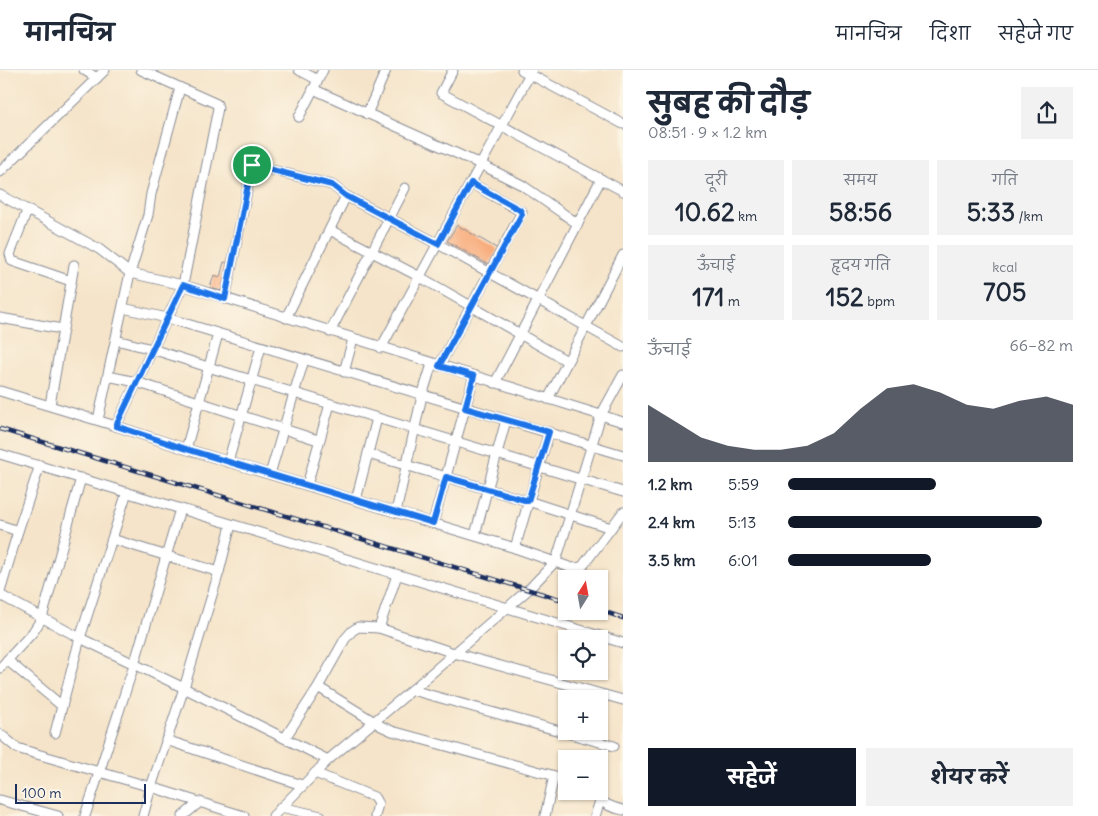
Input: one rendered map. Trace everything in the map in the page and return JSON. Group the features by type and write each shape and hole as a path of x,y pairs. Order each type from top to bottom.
{"street":[{"path":"84,70 97,78"},
{"path":"1,170 105,70"},
{"path":"116,426 183,285 218,108 217,104 141,70"},
{"path":"299,70 318,80"},
{"path":"299,117 323,70"},
{"path":"367,114 386,70"},
{"path":"453,70 441,93 623,191"},
{"path":"381,348 502,125 528,71 623,124"},
{"path":"98,420 130,273 148,215 151,194 180,88"},
{"path":"313,89 480,164 522,185 578,224"},
{"path":"225,299 255,152"},
{"path":"252,165 332,185 346,196 438,244 623,347"},
{"path":"495,383 601,179"},
{"path":"396,512 422,396 436,365 471,307 522,212 471,183"},
{"path":"330,332 404,188"},
{"path":"0,195 99,249 130,273 183,285 623,422"},
{"path":"286,318 346,196"},
{"path":"27,211 10,254 12,261 71,281"},
{"path":"330,230 420,277 567,362"},
{"path":"548,399 623,255"},
{"path":"50,405 74,265"},
{"path":"123,308 167,318 422,396 592,444 623,455"},
{"path":"0,318 62,329"},
{"path":"186,449 218,334"},
{"path":"344,372 353,339"},
{"path":"116,340 152,349 208,368 623,492"},
{"path":"228,462 261,347"},
{"path":"270,474 304,360"},
{"path":"273,816 328,760 506,609 556,561 601,415 623,375"},
{"path":"108,376 136,382 318,440"},
{"path":"433,523 474,376"},
{"path":"0,391 228,462 475,535 572,568 582,567 623,512"},
{"path":"307,485 318,440 330,404"},
{"path":"356,500 377,418"},
{"path":"475,535 506,420"},
{"path":"515,548 549,432"},
{"path":"0,454 623,643"},
{"path":"368,454 528,501 611,528"},
{"path":"40,465 0,594 80,638 328,760"},
{"path":"0,668 33,632 42,618 81,478"},
{"path":"55,733 80,638 127,492"},
{"path":"85,816 134,665 180,509"},
{"path":"0,525 18,531"},
{"path":"143,816 151,786 184,688 232,525"},
{"path":"112,539 218,572"},
{"path":"379,628 397,575"},
{"path":"285,738 318,687 345,639 358,627 379,628 454,653 623,700"},
{"path":"7,660 62,706"},
{"path":"318,687 372,721 403,735 558,777"},
{"path":"412,690 614,746"},
{"path":"0,734 16,748 151,786 244,816"},
{"path":"166,740 302,785"},
{"path":"315,772 374,797 378,800 375,816"},
{"path":"545,816 554,776"},
{"path":"0,800 58,816"},
{"path":"595,816 600,801 623,810"},
{"path":"183,816 200,802"},
{"path":"281,807 321,816"}],"building":[{"path":"457,225 498,249 489,265 447,241"},
{"path":"224,262 232,264 225,292 210,288 214,275 220,277"}],"railway":[{"path":"0,429 558,599"},
{"path":"608,613 623,618"}],"route":[{"path":"252,165 332,185 346,196 438,244 471,183 522,212 439,366 474,376 465,408 549,432 528,501 446,477 433,523 186,449 116,426 183,285 225,299 252,165"}]}
